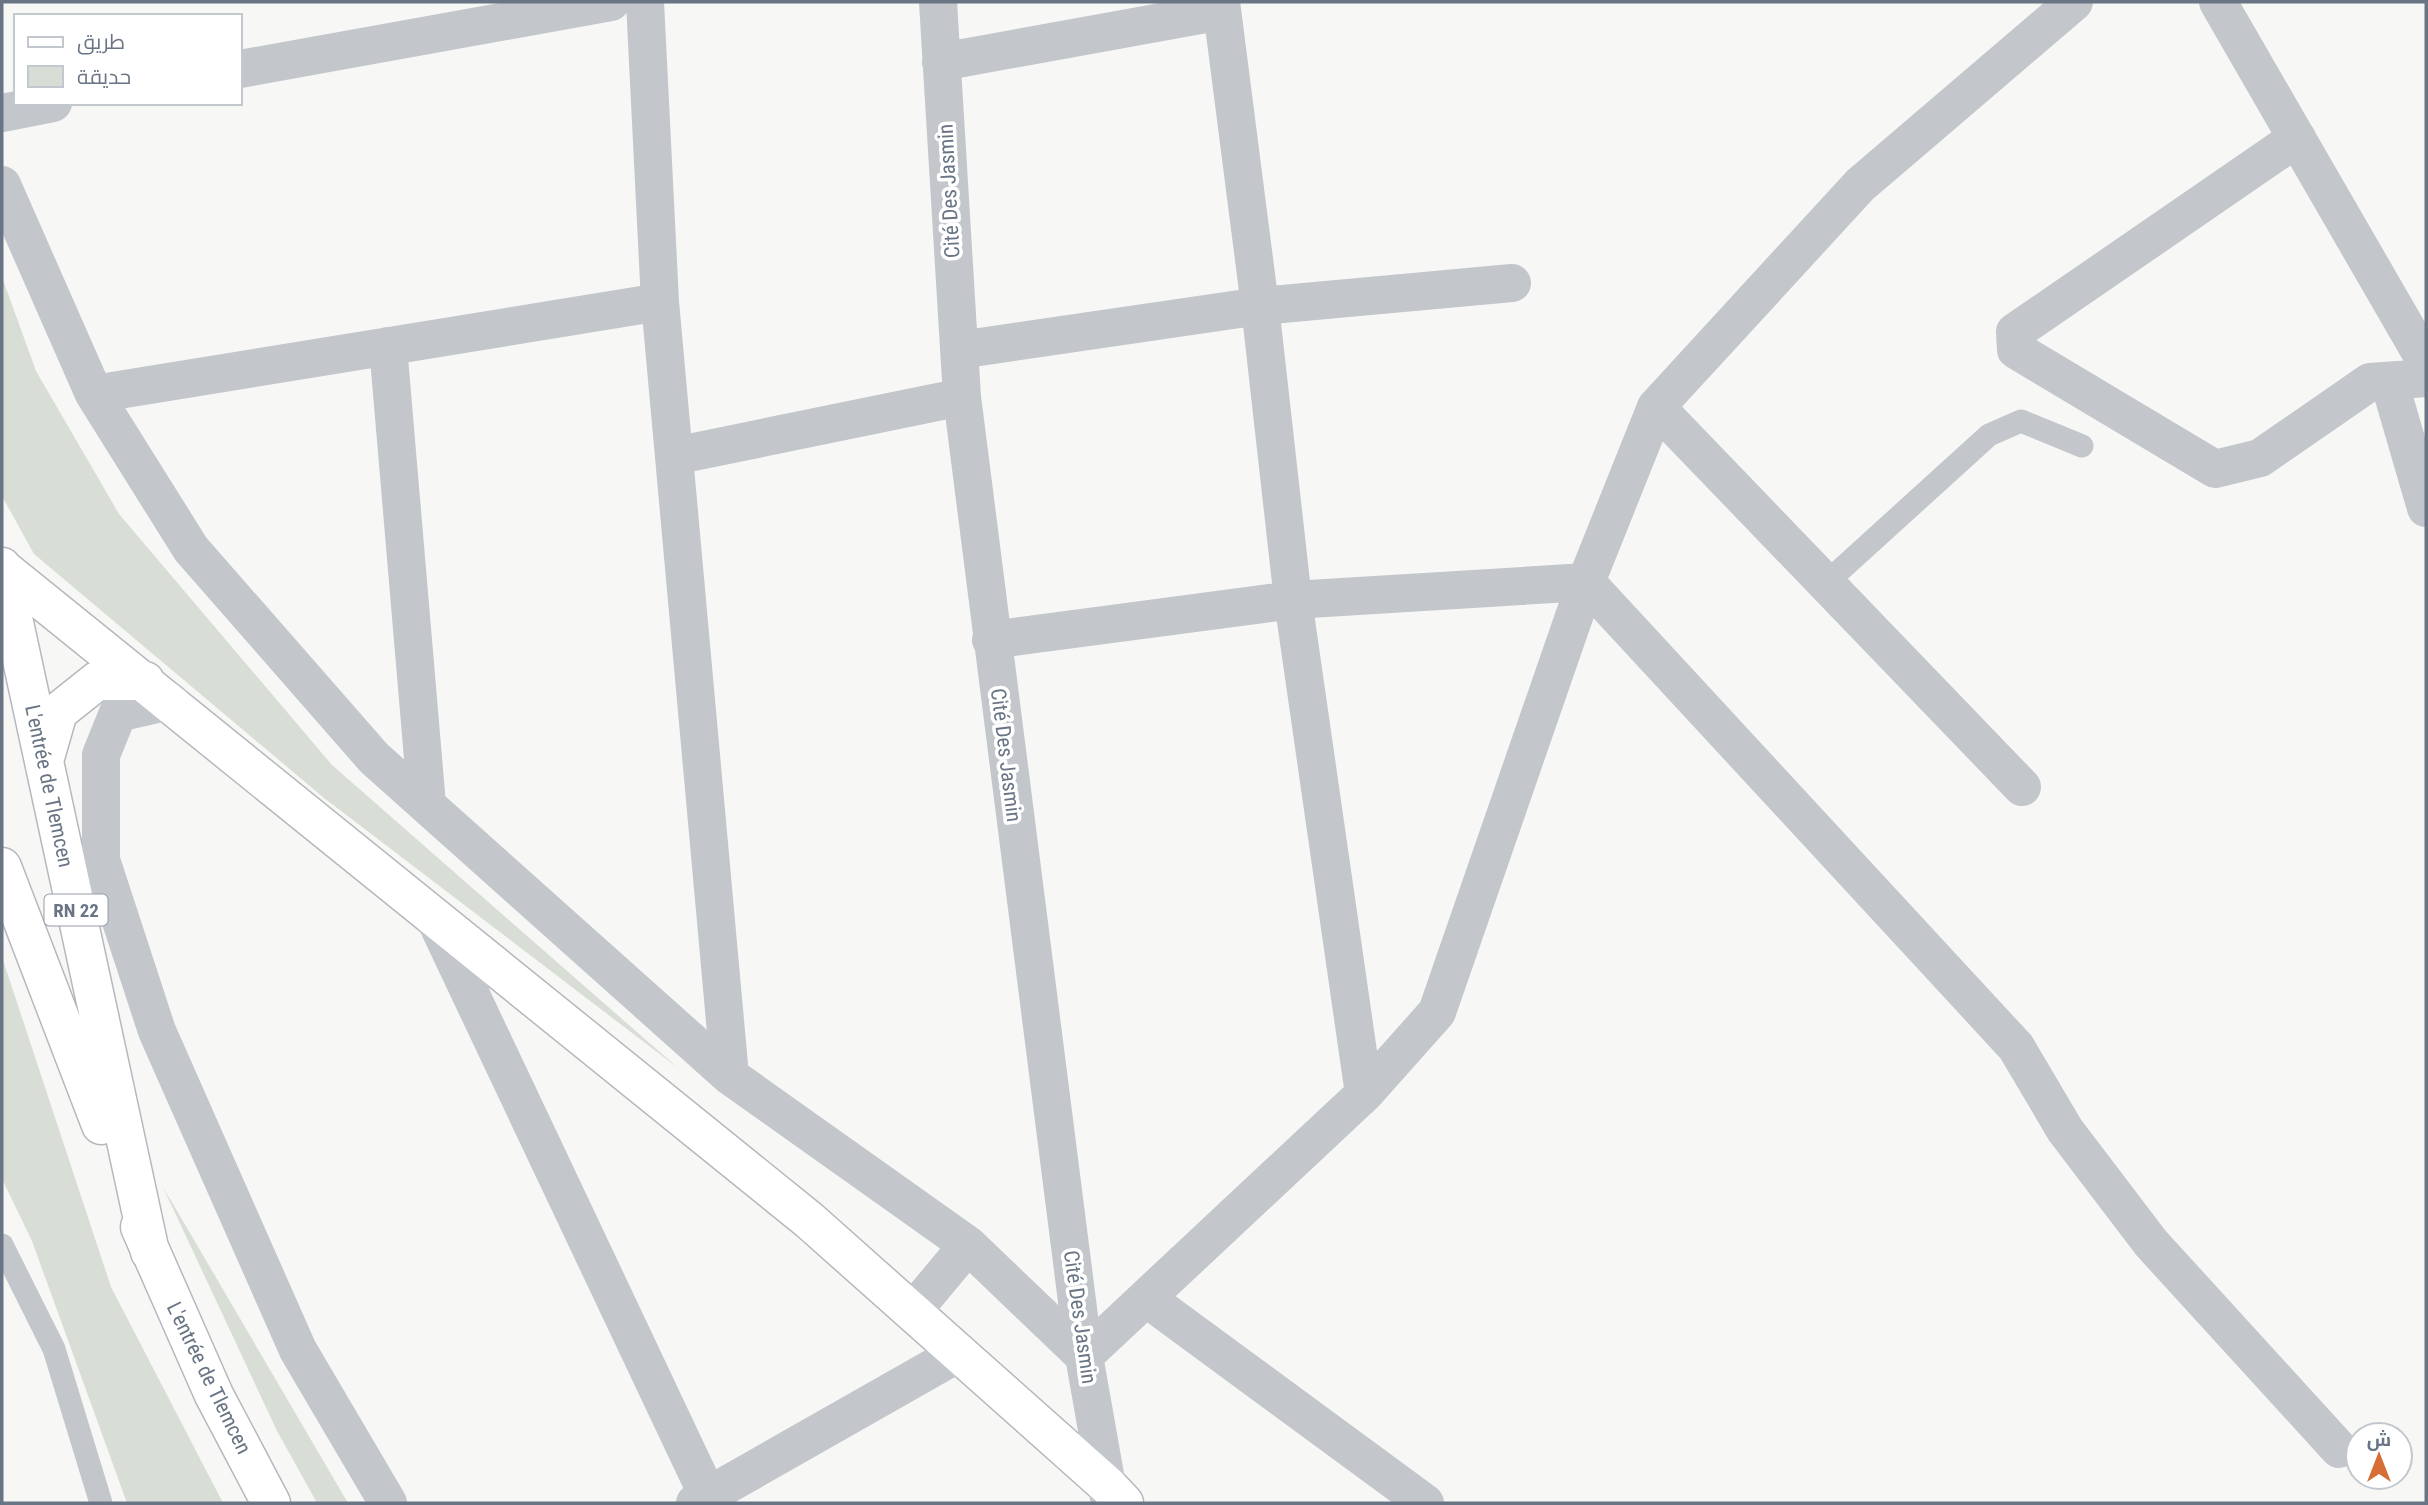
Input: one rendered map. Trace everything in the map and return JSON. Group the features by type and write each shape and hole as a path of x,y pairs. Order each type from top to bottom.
{"main road":[{"path":"2,568 809,1220 1114,1497"},
{"name":"L'entrée de Tlemcen","path":"2,568 150,1252"},
{"path":"43,765 58,712 97,681 157,691"},
{"name":"L'entrée de Tlemcen","path":"2,867 150,1252 214,1395 271,1503"}],"street":[{"path":"242,69 611,2"},
{"path":"645,2 660,302 730,1076"},
{"name":"Cité Des Jasmin","path":"938,2 962,397 1084,1356 1114,1497"},
{"path":"2,185 94,394 191,549 374,758 730,1076 968,1245 1084,1356 1364,1094 1437,1012 1586,582 1656,407 1860,184 2074,2"},
{"path":"2218,2 2426,362"},
{"path":"942,62 1221,6 1260,306 1293,600 1364,1094"},
{"path":"2,113 43,105"},
{"path":"2297,138 2015,332 2016,350 2215,469 2260,458 2370,382 2426,378"},
{"path":"959,350 1260,306 1512,284"},
{"path":"94,394 660,302"},
{"path":"388,346 427,805"},
{"path":"2389,381 2426,508"},
{"path":"674,456 962,397"},
{"path":"1656,407 2022,787"},
{"path":"991,640 1293,600 1586,582"},
{"path":"1586,582 2016,1047 2065,1130 2151,1243 2339,1449"},
{"path":"157,691 118,713 101,755 101,860 156,1031 298,1350 388,1503"},
{"path":"436,921 701,1500 958,1353"},
{"path":"912,1312 968,1245"},
{"path":"1146,1298 1425,1503"}],"lane":[{"path":"1826,583 1989,435 2021,421 2082,446"},
{"path":"2,1245 54,1349 101,1503"}],"green space":[{"path":"2,277 36,371 119,514 332,765 678,1068 324,798 34,554 2,496"},
{"path":"2,957 111,1287 223,1503 127,1503 32,1241 2,1179"},
{"path":"163,1187 348,1503 317,1503 277,1431"}]}
